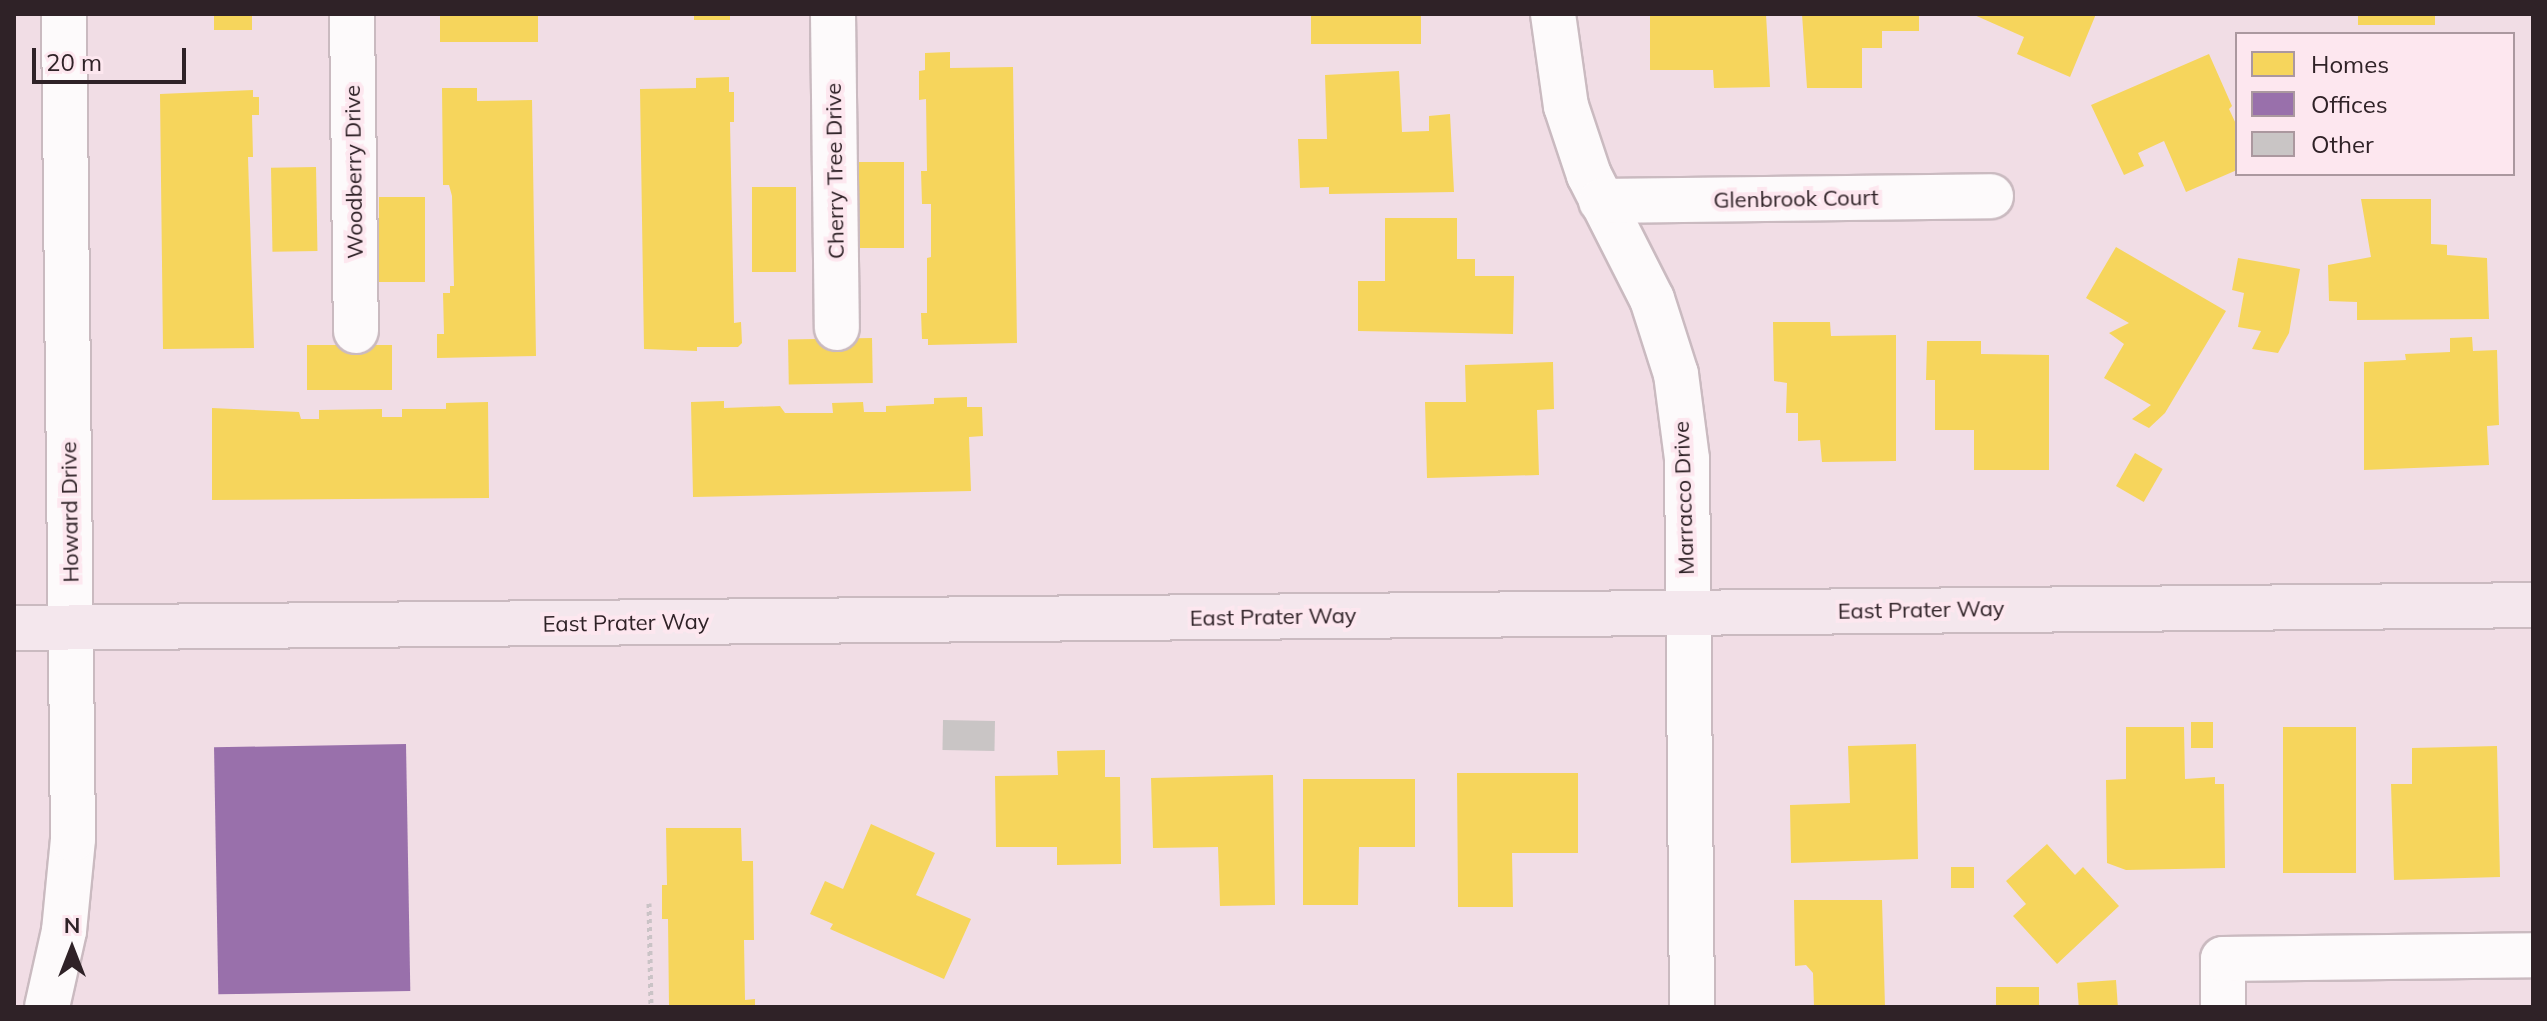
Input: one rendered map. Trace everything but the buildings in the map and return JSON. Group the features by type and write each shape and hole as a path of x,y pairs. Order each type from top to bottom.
{"main road":[{"name":"East Prater Way","path":"14,628 2533,605"}],"street":[{"name":"Howard Drive","path":"47,1007 64,931 73,839 64,14"},
{"name":"Woodberry Drive","path":"352,14 356,331"},
{"name":"Cherry Tree Drive","path":"833,14 837,328"},
{"name":"Marracco Drive","path":"1553,14 1566,106 1601,201 1652,299 1676,374 1687,459 1692,1007"},
{"name":"Glenbrook Court","path":"1601,201 1991,196"},
{"path":"2223,1007 2223,959 2533,955"}],"path":[{"path":"649,903 651,1007"}]}
